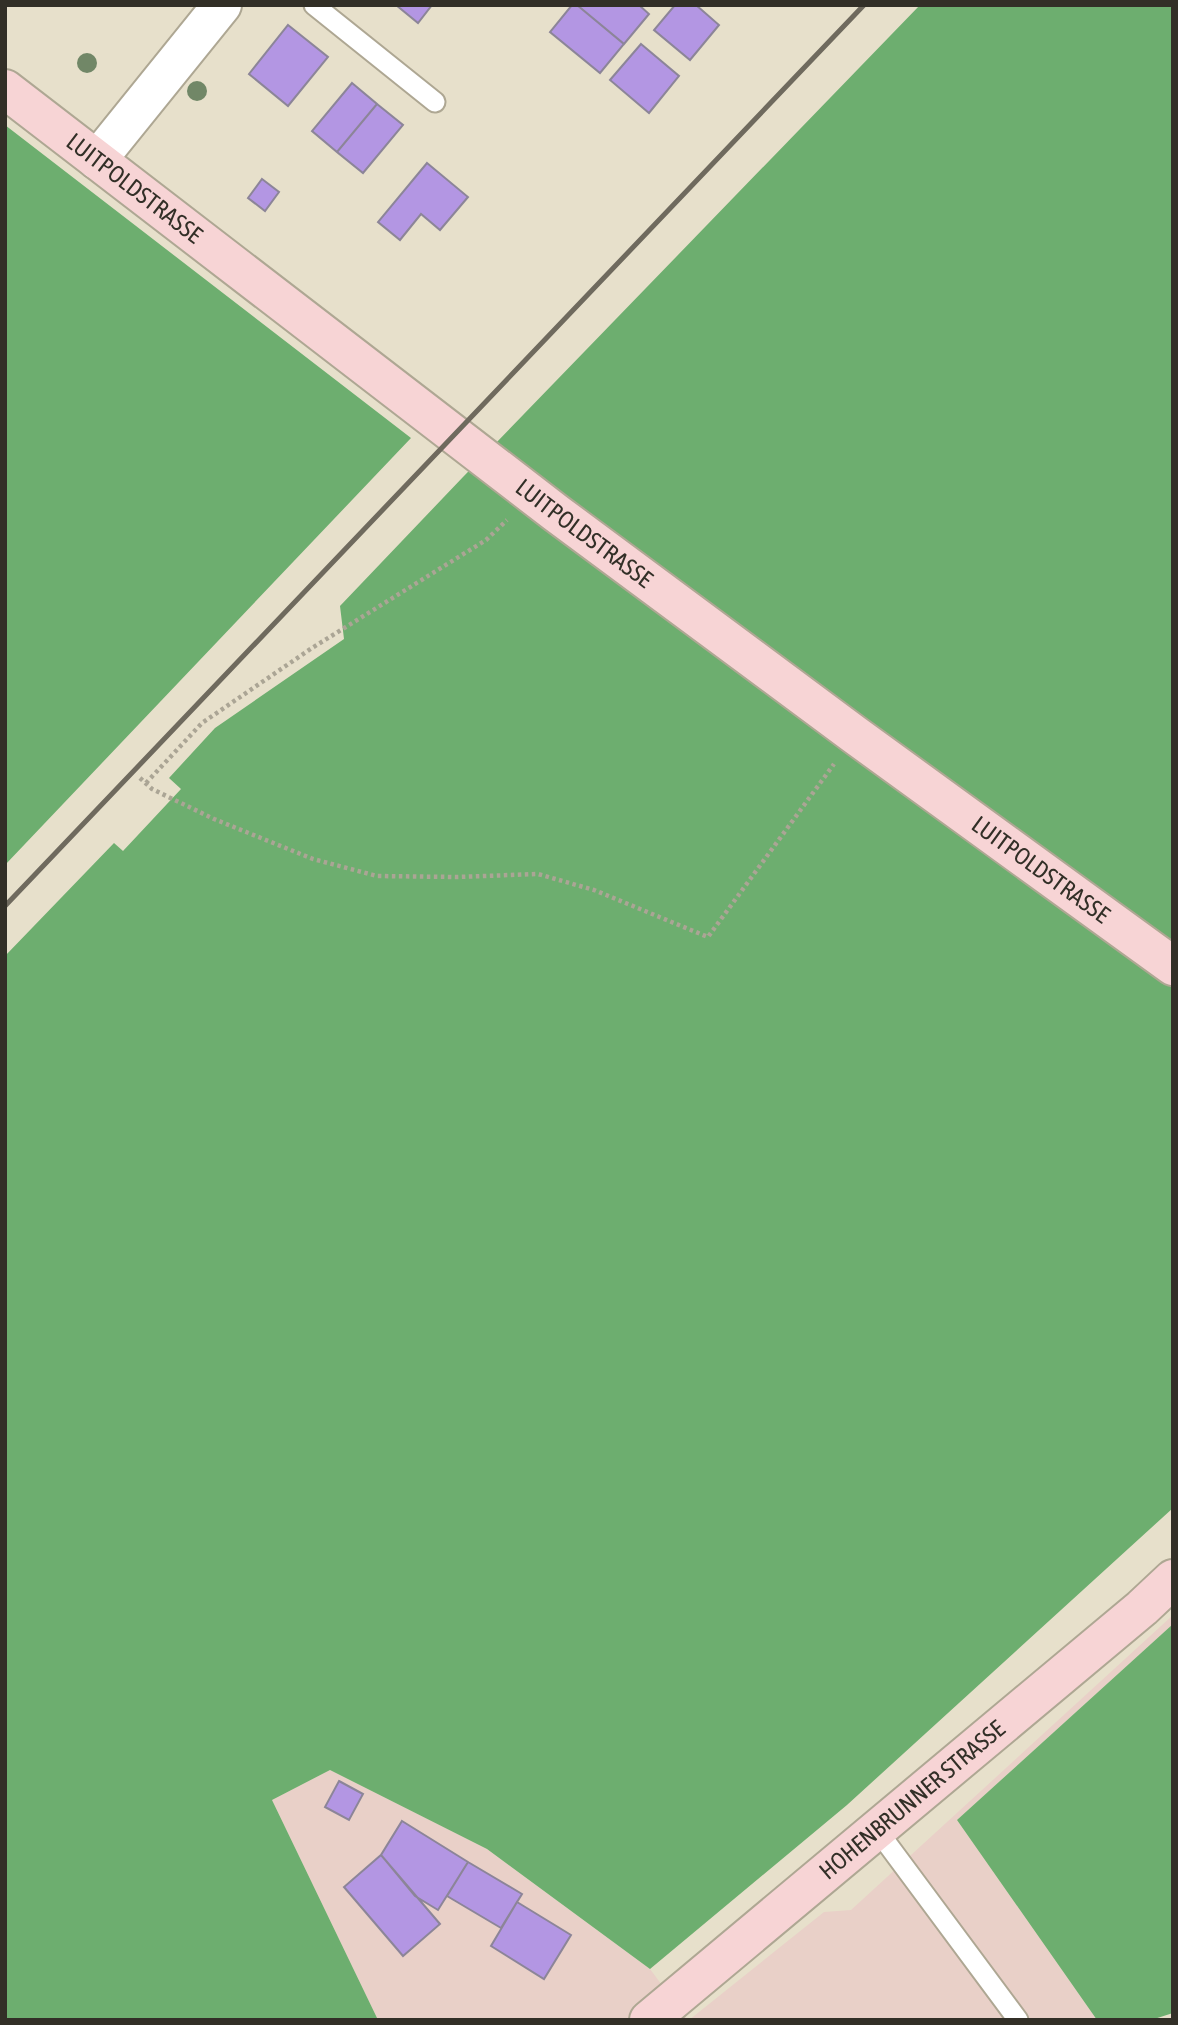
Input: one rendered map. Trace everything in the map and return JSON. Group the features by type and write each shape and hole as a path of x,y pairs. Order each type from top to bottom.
{"street":[{"path":"97,160 222,5"},
{"name":"LUITPOLDSTRASSE","path":"5,89 566,521 1173,966"},
{"name":"HOHENBRUNNER STRASSE","path":"649,2020 1142,1608 1173,1579"}],"lane":[{"path":"314,5 435,102"},
{"path":"877,1830 1018,2020"}],"path":[{"path":"146,783 202,723 312,648 486,541 516,512"},
{"path":"140,778 152,789 214,819 313,859 377,876 538,874 594,890 708,937 824,776"}],"shaded area":[{"path":"1173,1615 1173,1624 957,1820 1097,2020 689,2020 824,1912 851,1910"},
{"path":"330,1770 487,1849 650,1969 688,2020 378,2020 272,1800"}],"green space":[{"path":"920,5 1173,5 1173,1508 847,1805 650,1969 487,1849 330,1770 272,1800 378,2020 5,2020 5,956 114,843 123,851 181,789 169,778 215,728 344,639 340,606"},
{"path":"5,125 411,438 5,865"},
{"path":"1173,1624 1173,2013 1151,2020 1097,2020 957,1820"}],"building":[{"path":"396,5 432,5 418,23"},
{"path":"572,5 577,5 624,44 600,73 550,32"},
{"path":"577,5 639,5 649,14 624,44"},
{"path":"675,5 696,5 719,25 690,60 654,30"},
{"path":"288,25 328,57 288,106 249,74"},
{"path":"641,44 679,76 649,113 610,80"},
{"path":"352,83 377,104 337,152 312,131"},
{"path":"377,104 403,125 363,173 337,152"},
{"path":"427,163 468,197 440,230 421,214 400,240 378,222"},
{"path":"262,179 279,192 265,211 248,198"},
{"path":"339,1781 363,1794 349,1820 325,1807"},
{"path":"402,1821 468,1862 438,1910 415,1896 381,1855"},
{"path":"381,1855 440,1924 403,1956 344,1887"},
{"path":"468,1862 522,1894 501,1928 447,1896"},
{"path":"517,1902 571,1935 544,1979 491,1946"}],"railway":[{"path":"5,906 864,5"}]}
